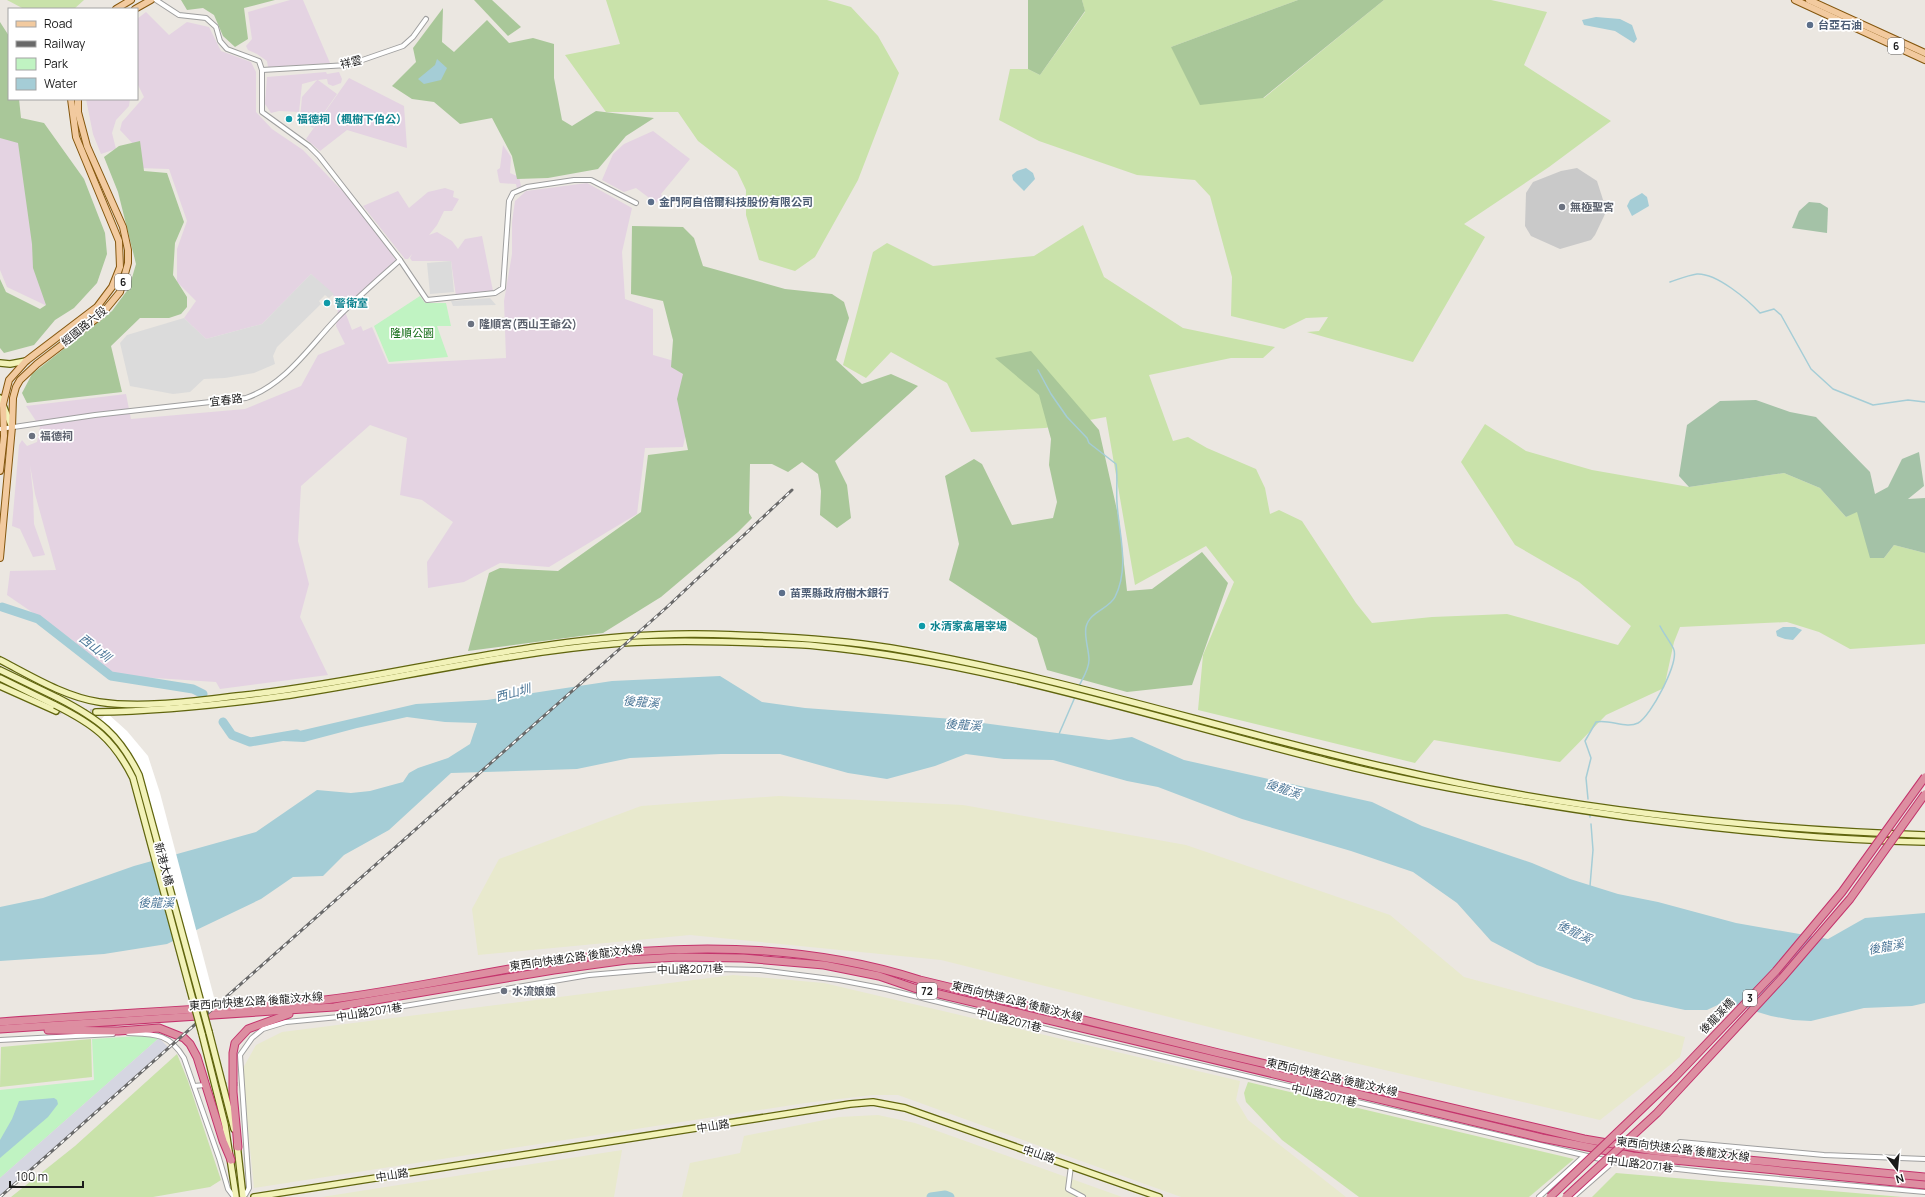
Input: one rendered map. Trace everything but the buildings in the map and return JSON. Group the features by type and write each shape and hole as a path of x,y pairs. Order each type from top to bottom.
{"highway":[{"name":"後龍溪橋","path":"1550,1197 1674,1078 1776,971 1842,892 1925,777"},
{"name":"後龍溪橋","path":"1566,1197 1657,1113 1782,978 1850,899 1925,794"},
{"name":"東西向快速公路 後龍汶水線","path":"0,1022 299,1002 376,993 568,959 602,955 675,950 744,950 827,958 887,969 920,980 1211,1052 1584,1139 1654,1151 1925,1177"},
{"name":"東西向快速公路 後龍汶水線","path":"0,1030 299,1010 388,999 483,981 627,960 679,957 743,958 824,965 879,976 914,988 1218,1062 1590,1148 1661,1160 1925,1185"},
{"path":"238,1147 233,1092 233,1053 235,1043 248,1029 299,1010"},
{"path":"0,1030 118,1031 159,1028 184,1038 190,1044 197,1057 223,1141 231,1160"}],"main road":[{"path":"118,8 131,0"},
{"path":"137,8 151,0"},
{"name":"6","path":"1795,0 1925,60"},
{"name":"6","path":"1809,0 1925,53"},
{"name":"經國路六段","path":"1,401 10,380 26,361 97,307 112,287 120,267 120,241 76,137 71,100"},
{"name":"經國路六段","path":"12,427 13,398 20,380 36,364 103,312 120,292 128,263 128,250 122,227 87,146 78,112 78,100"},
{"path":"97,307 103,312"},
{"name":"6","path":"0,470 2,428 1,401"},
{"name":"6","path":"0,558 12,427"}],"street":[{"path":"156,0 178,15 200,16 206,18 216,27 220,41 227,49 258,61 262,70 262,112 310,146 319,156 400,260 427,300 495,293 503,288 509,201 513,193 527,187 574,180 591,180 636,203"},
{"name":"祥雲","path":"262,70 348,65 403,46 413,37 426,19"},
{"name":"宜春路","path":"2,428 95,415 246,398 256,394 288,372 337,318 400,260"},
{"path":"0,363 10,364 26,361"},
{"path":"1,401 12,427"},
{"path":"0,660 76,696 94,701 125,705 289,690 484,655 619,637 691,634 815,640 885,647 992,667 1245,734 1385,768 1541,799 1681,818 1791,828 1925,835"},
{"path":"96,712 231,702 291,695 484,661 621,643 691,640 815,646 891,656 990,673 1336,764 1441,787 1595,812 1689,825 1792,835 1925,842"},
{"name":"新港大橋","path":"0,670 58,698 107,728 123,746 139,776 209,1032 238,1147 243,1197"},
{"name":"新港大橋","path":"0,678 83,719 100,731 123,759 132,778 202,1034 225,1125 235,1197"},
{"path":"0,686 56,711"},
{"name":"中山路2071巷","path":"243,1197 248,1188 240,1084 240,1055 246,1044 263,1029 286,1022 339,1017 589,975 672,968 760,970 839,980 886,989 1067,1034 1613,1162 1925,1192"},
{"path":"0,1040 128,1033 157,1034 167,1038 178,1047 184,1058 219,1158 228,1189 235,1197"},
{"path":"194,1086 205,1085"},
{"name":"中山路","path":"254,1197 850,1104 873,1102 905,1108 1159,1197"},
{"path":"1680,1142 1824,1155 1925,1159"},
{"path":"1539,1197 1584,1156"},
{"path":"1573,1197 1613,1162"},
{"path":"1071,1166 1067,1185 1070,1191 1083,1197"}],"shaded area":[{"path":"290,0 303,0 330,63 268,67 267,61 248,50 246,46 252,39 248,12"},
{"path":"146,12 169,35 187,22 209,27 221,51 251,62 256,72 256,112 272,129 303,150 354,203 396,260 344,309 352,330 361,326 363,331 372,327 388,364 506,358 504,301 512,254 512,222 515,201 526,191 587,183 632,208 622,252 625,299 653,309 653,355 699,368 683,447 645,448 637,514 549,567 500,563 464,582 428,588 427,562 453,522 422,500 400,495 407,438 370,425 301,486 298,541 309,584 300,617 328,675 220,689 216,682 124,676 111,672 71,639 7,595 10,571 56,570 35,494 30,465 34,524 45,555 33,557 20,529 12,526 19,445 22,440 27,446 37,442 40,427 26,406 126,394 131,419 245,409 301,386 318,355 345,344 336,326 339,301 311,274 262,324 206,339 184,318 196,301 177,282 177,249 187,221 169,169 137,168 134,145 120,130 122,122 144,97 138,85 138,18"},
{"path":"326,72 327,74 339,72 342,79 341,83 333,86 328,84 327,79 318,80 337,94 313,128 300,119 302,97 317,80 302,84 299,112 279,111 271,113 265,104 267,77"},
{"path":"349,78 404,106 407,148 347,130 320,151 306,139"},
{"path":"86,100 130,100 129,106 116,120 112,133 116,149 101,154 93,134"},
{"path":"653,131 690,159 661,194 662,196 656,203 636,188 624,192 602,180 613,154 624,144"},
{"path":"0,134 20,141 47,306 7,287 0,270"},
{"path":"503,145 511,157 510,173 519,177 521,186 517,189 516,184 500,183 499,181 497,170 500,168"},
{"path":"1577,168 1597,181 1605,206 1605,214 1591,240 1560,249 1531,236 1525,226 1526,193 1533,182 1561,171"},
{"path":"445,188 454,191 453,197 459,199 452,211 444,211 437,225 429,235 437,232 452,241 458,249 465,239 482,236 493,291 456,296 451,261 412,261 410,258 412,254 408,259 405,259 363,206 398,191 409,208 428,192"},
{"path":"451,261 454,292 430,294 427,263"},
{"path":"311,274 334,294 329,298 325,295 319,301 321,304 277,347 273,356 275,364 254,373 225,378 204,379 190,392 173,394 130,386 120,343 127,335 184,318 206,339 262,324"},
{"path":"490,298 496,305 453,306 451,301"},
{"path":"159,1038 168,1047 0,1197 0,1178"}],"green space":[{"path":"7,0 84,0 75,8 22,8"},
{"path":"181,0 275,0 244,8 248,39 235,47 223,36 214,15 203,8 187,10"},
{"path":"474,0 492,0 521,27 508,36"},
{"path":"606,0 827,0 851,7 878,36 899,73 858,180 815,257 795,271 759,260 746,215 746,190 737,171 698,141 678,112 606,112 565,55 620,44"},
{"path":"1028,0 1082,0 1085,11 1040,75 1028,69"},
{"path":"1082,0 1298,0 1171,47 1264,98 1384,0 1491,0 1547,12 1524,65 1611,121 1549,167 1464,224 1485,237 1413,362 1307,332 1319,331 1328,317 1306,318 1284,329 1231,316 1232,277 1210,196 1195,180 1137,175 1039,141 999,120 1010,69 1028,69 1040,75 1085,12"},
{"path":"1298,0 1384,0 1263,98 1200,105 1171,47"},
{"path":"443,8 442,42 454,52 487,20 509,43 533,38 554,44 554,78 562,120 572,126 596,111 654,118 626,136 598,169 548,178 517,179 512,156 492,118 460,124 434,102 412,99 392,86 416,62 413,48"},
{"path":"0,22 8,34 8,100 19,100 21,118 44,123 84,179 105,233 107,254 97,283 74,308 55,320 34,345 4,353 0,348 0,279 6,292 40,309 46,305 33,268 32,244 18,143 0,138"},
{"path":"140,141 144,171 167,173 184,222 175,243 173,275 187,297 187,307 181,314 169,318 140,318 111,346 122,392 27,403 22,393 32,374 112,311 129,288 136,264 118,192 104,157 119,146"},
{"path":"1809,202 1820,203 1828,208 1827,233 1792,228 1799,211"},
{"path":"1083,225 1104,277 1183,328 1275,347 1263,358 1231,358 1149,375 1173,441 1188,437 1207,448 1256,469 1265,488 1270,514 1279,510 1302,521 1356,603 1372,623 1432,617 1507,614 1618,645 1631,626 1579,582 1515,545 1461,462 1485,424 1526,451 1592,470 1689,487 1784,473 1820,488 1846,517 1857,511 1884,558 1894,545 1925,553 1925,644 1850,649 1819,632 1787,622 1680,627 1674,642 1664,688 1606,715 1560,762 1434,740 1415,763 1198,710 1203,655 1234,582 1206,546 1135,585 1106,417 1045,428 971,432 947,383 891,352 866,378 843,365 873,252 887,243 933,266 1034,256"},
{"path":"632,226 683,227 694,238 703,266 785,289 832,294 844,302 849,318 836,360 862,384 891,374 918,386 835,461 847,485 851,518 837,528 820,515 821,491 818,474 802,462 788,472 772,464 750,464 749,513 752,518 738,532 661,597 603,633 468,651 489,573 500,568 558,571 641,512 648,455 688,450 677,399 683,374 671,367 673,340 663,301 631,294"},
{"name":"隆順公園","path":"420,296 425,303 446,303 451,326 437,326 448,357 389,362 374,326"},
{"path":"1031,351 1099,430 1119,519 1127,591 1152,589 1202,552 1228,583 1192,685 1127,692 1047,670 1037,638 949,580 959,544 945,476 974,459 982,464 1012,525 1053,518 1057,502 1049,465 1051,439 1039,395 995,358"},
{"path":"1756,400 1790,412 1816,417 1870,472 1875,494 1888,487 1902,459 1919,452 1924,486 1908,499 1925,498 1925,553 1894,545 1884,558 1870,558 1857,512 1846,517 1820,488 1784,473 1689,487 1679,476 1687,425 1720,401"},
{"path":"779,796 963,805 1186,845 1390,915 1464,977 1685,1037 1680,1057 1600,1120 1333,1058 941,960 690,935 478,955 472,909 499,859 641,806"},
{"path":"733,975 824,983 1240,1081 1236,1100 1248,1120 1346,1197 1181,1197 898,1095 873,1095 805,1103 254,1188 242,1070 256,1045 282,1032"},
{"path":"138,1036 159,1038 0,1178 0,1090 94,1080 92,1039"},
{"path":"91,1039 92,1077 0,1087 1,1047"},
{"path":"177,1054 188,1081 221,1180 210,1187 153,1197 11,1197 75,1146"},
{"path":"1248,1082 1574,1159 1529,1197 1359,1197 1282,1140 1246,1102 1244,1093"},
{"path":"878,1115 915,1123 1122,1197 682,1197 690,1163 740,1153 744,1136 839,1117"},
{"path":"622,1150 614,1197 322,1197"},
{"path":"1616,1173 1903,1197 1592,1197"}],"water":[{"path":"1596,17 1620,19 1632,25 1637,39 1634,43 1615,31 1584,25 1582,20"},
{"path":"437,59 447,68 441,80 424,84 418,79 435,65"},
{"path":"1026,168 1033,173 1035,179 1024,191 1013,180 1012,175 1017,171"},
{"path":"1642,193 1647,197 1649,206 1632,216 1627,206 1630,200"},
{"path":"1783,627 1795,627 1802,630 1793,640 1785,639 1777,636 1776,631"},
{"name":"後龍溪","path":"720,676 762,702 805,708 953,719 1109,740 1132,737 1184,760 1372,802 1422,826 1532,863 1570,879 1618,894 1658,902 1736,923 1828,939 1865,918 1925,913 1925,1003 1912,1006 1864,1008 1811,1021 1793,1020 1771,1016 1724,1002 1707,1010 1685,1010 1634,999 1537,965 1491,941 1457,903 1413,872 1351,851 1242,819 1158,787 1127,781 1053,760 1004,759 966,754 935,766 887,779 848,773 780,754 721,754 630,758 577,769 451,773 389,830 344,855 323,876 293,877 261,899 167,944 104,954 0,961 0,907 43,898 134,866 256,832 317,790 351,793 370,791 403,782 409,773 418,768 448,758 470,744 477,723 445,722 407,717 304,742 283,741 286,734 416,704 487,700 612,681"},
{"path":"54,1098 57,1100 58,1104 48,1117 0,1158 0,1140 12,1119 19,1101"}],"pier":[{"path":"107,713 127,731 148,756 160,793 215,1001 197,1006 140,785 128,760 113,740 95,726"}],"waterway":[{"path":"1670,282 1697,274 1705,275 1723,282 1732,288 1760,313 1774,309 1781,315 1811,369 1833,389 1873,405 1908,400 1925,402"},
{"path":"1038,370 1051,394 1067,417 1087,438 1089,443 1116,464 1117,503 1123,563 1122,574 1115,597 1091,617 1086,627 1089,663 1086,673 1079,686"},
{"name":"西山圳","path":"2,607 38,619 111,676 193,689 203,694"},
{"path":"1588,799 1586,778 1591,758 1585,741 1596,722 1601,721 1623,725 1633,725 1638,723 1650,711 1668,677 1672,666 1674,650 1660,626"},
{"path":"1059,734 1075,697"},
{"name":"西山圳","path":"223,722 232,735 250,742 297,734"},
{"path":"1590,886 1593,850 1591,824"},
{"path":"931,1197 945,1195 950,1197"}],"tunnel":[{"path":"56,711 96,712"},
{"path":"205,1085 238,1084"},
{"path":"1678,1169 1680,1142"}],"railway":[{"path":"0,1197 666,608 792,490"}],"place":[{"name":"台亞石油","path":"1810,25"},
{"name":"福德祠（楓樹下伯公）","path":"289,119"},
{"name":"金門阿自倍爾科技股份有限公司","path":"651,202"},
{"name":"無極聖宮","path":"1562,207"},
{"name":"警衛室","path":"327,303"},
{"name":"隆順宮(西山王爺公)","path":"471,324"},
{"name":"福德祠","path":"32,436"},
{"name":"苗栗縣政府樹木銀行","path":"782,593"},
{"name":"水清家禽屠宰場","path":"922,626"},
{"name":"水流娘娘","path":"504,991"}]}
